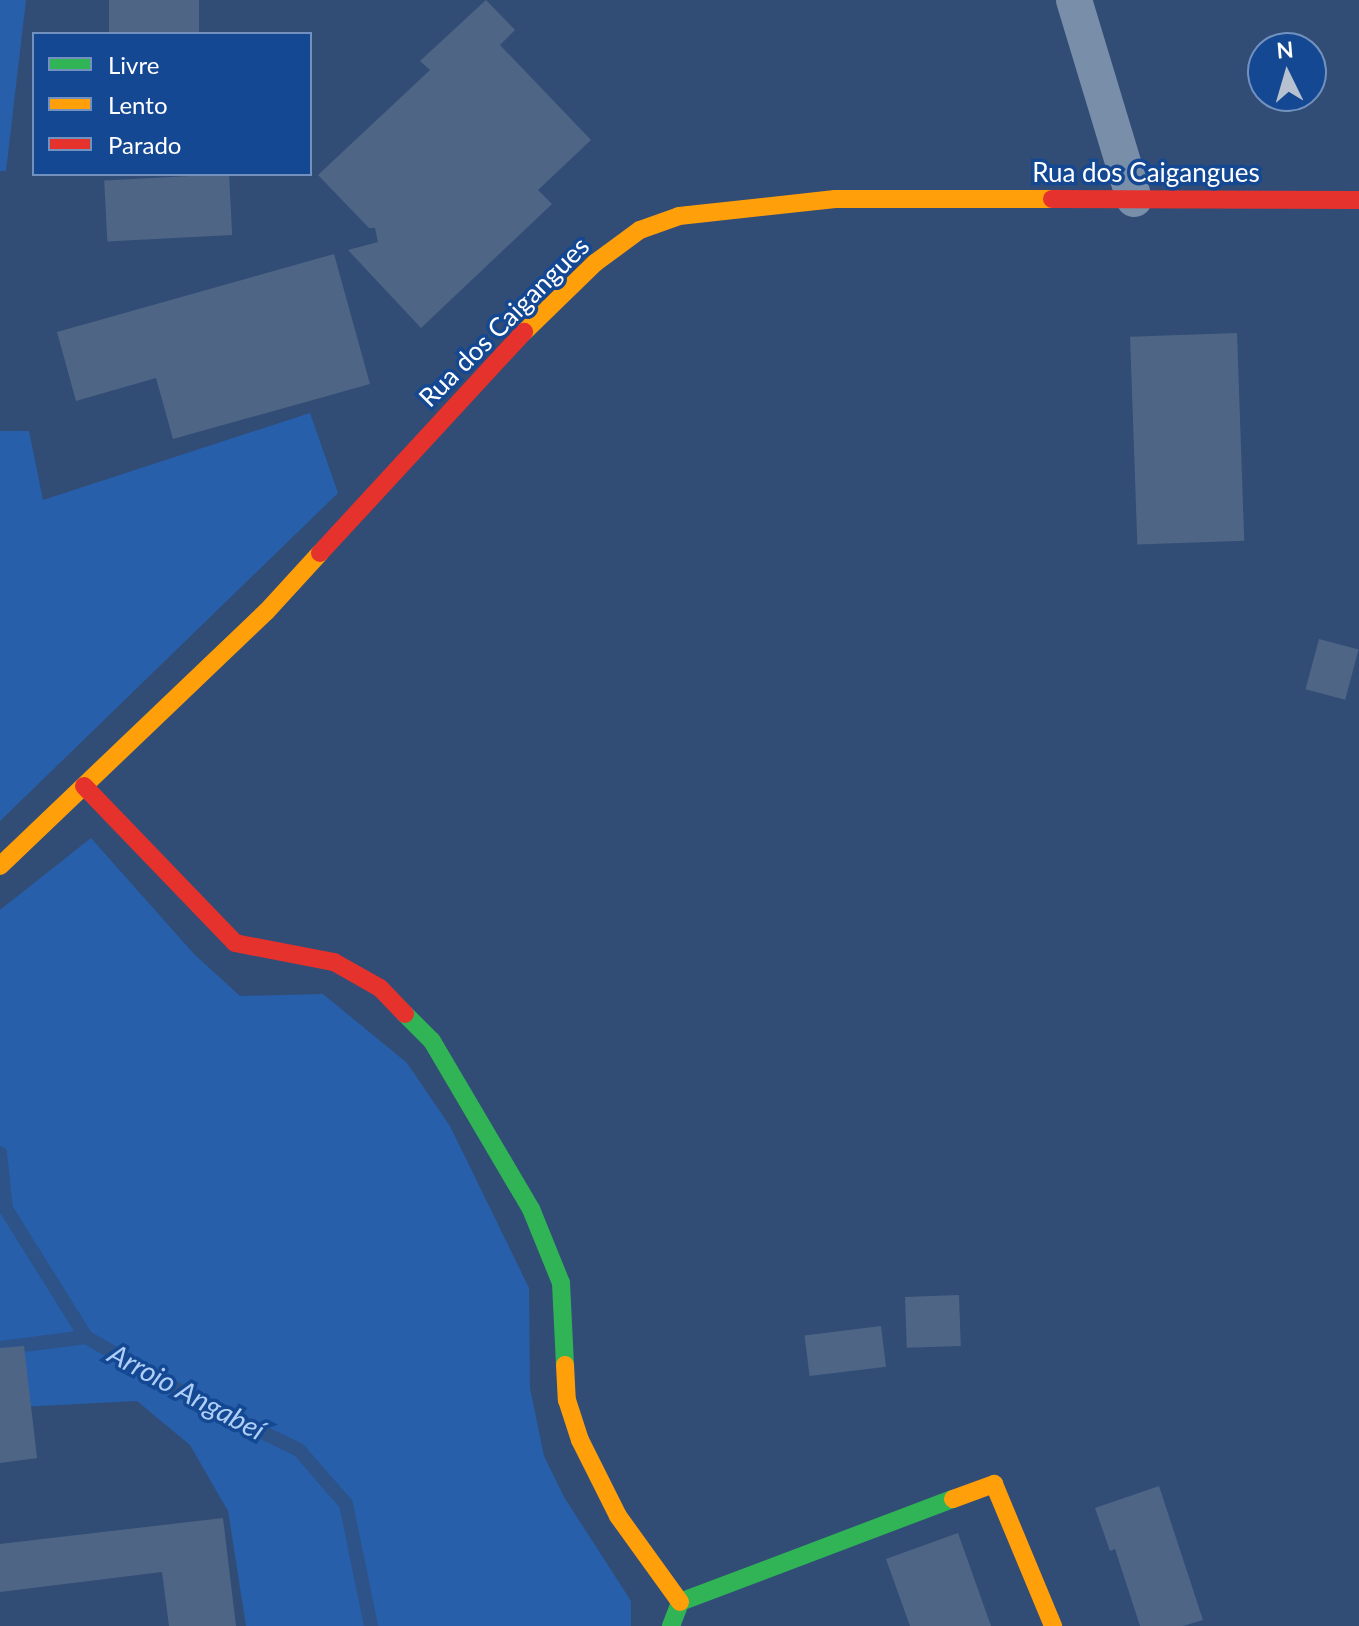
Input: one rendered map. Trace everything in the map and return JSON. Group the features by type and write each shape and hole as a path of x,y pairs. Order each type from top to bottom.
{"street":[{"path":"1074,0 1134,199"},
{"name":"Rua dos Caigangues","path":"1,865 266,612 516,340 595,263 640,230 679,216 728,207 835,199 1359,200"},
{"path":"84,786 235,943 334,962 380,988 432,1041 531,1209 561,1283 567,1400 580,1440 618,1516 680,1602"},
{"path":"671,1626 680,1602 994,1484 1053,1626"}],"shaded area":[{"path":"0,0 26,0 6,171 0,171"},
{"path":"310,413 338,493 0,821 0,431 29,431 43,500"},
{"path":"91,838 194,954 240,996 323,994 407,1063 450,1126 529,1288 530,1388 544,1456 564,1497 631,1601 631,1626 246,1626 228,1511 190,1445 137,1401 0,1408 0,910"}],"building":[{"path":"109,0 199,0 199,32 109,32"},
{"path":"486,0 515,30 500,45 591,140 538,190 552,204 421,328 348,250 378,242 375,228 369,228 318,175 430,70 420,61"},
{"path":"229,176 232,235 107,241 104,181"},
{"path":"334,254 370,384 173,439 156,378 76,401 57,332"},
{"path":"1237,333 1244,541 1137,545 1130,337"},
{"path":"1319,639 1359,650 1345,700 1306,689"},
{"path":"959,1295 961,1346 907,1348 905,1297"},
{"path":"881,1326 886,1367 810,1376 805,1335"},
{"path":"24,1346 37,1458 0,1463 0,1348"},
{"path":"1159,1486 1203,1620 1183,1626 1140,1626 1115,1549 1110,1551 1095,1508"},
{"path":"223,1518 236,1626 169,1626 162,1572 0,1592 0,1544"},
{"path":"958,1533 991,1626 910,1626 886,1559"}],"waterway":[{"name":"Arroio Angabeí","path":"0,1153 6,1209 86,1337 192,1398 299,1450 346,1504 371,1626"},
{"path":"0,1348 86,1337"}],"traffic: fast":[{"path":"405,1014 432,1041 531,1209 561,1283 565,1365"},
{"path":"671,1626 680,1602 953,1499"}],"traffic: slow":[{"path":"524,332 595,263 640,230 679,216 835,199 1052,199"},
{"path":"0,866 266,612 320,553"},
{"path":"565,1365 567,1400 580,1440 618,1516 680,1602"},
{"path":"953,1499 994,1484 1053,1626"}],"traffic: jam":[{"path":"1052,199 1359,200"},
{"path":"320,553 524,332"},
{"path":"84,786 235,943 334,962 380,988 405,1014"}]}
